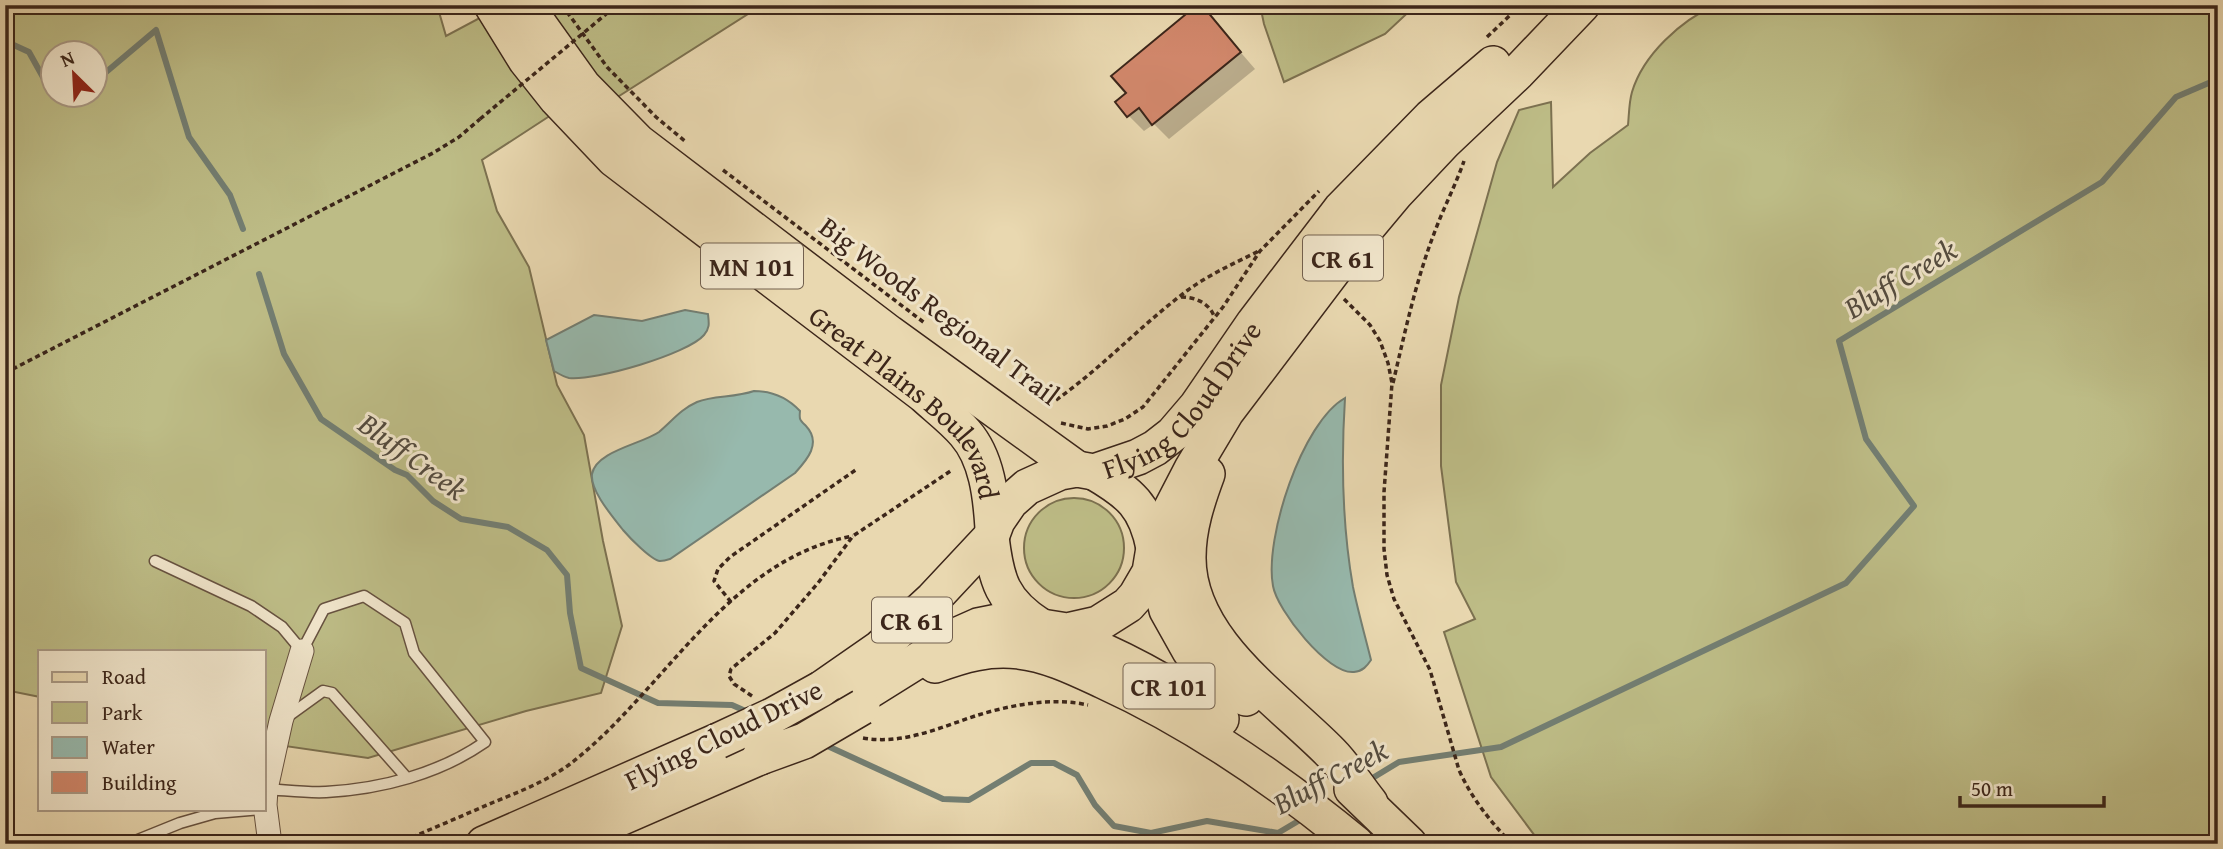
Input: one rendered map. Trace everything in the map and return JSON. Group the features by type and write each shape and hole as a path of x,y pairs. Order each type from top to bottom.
{"main road":[{"name":"Great Plains Boulevard","path":"492,5 526,60 576,121 614,159 924,395 965,432 983,468 990,498 992,532"},
{"name":"Great Plains Boulevard","path":"525,5 583,86 638,142 889,334 1086,471"},
{"name":"Flying Cloud Drive","path":"484,844 718,741 821,689 880,648 906,626 992,532 1010,502 1027,487 1060,472 1086,471 1138,457 1173,434 1197,406 1254,323 1341,209 1431,117 1567,5"},
{"name":"Flying Cloud Drive","path":"560,844 860,715 969,629 1003,621 1067,631 1087,627 1118,613 1136,596 1150,572 1164,523 1186,479 1226,412 1324,283 1413,173 1582,5"},
{"path":"1301,314 1219,446 1194,510 1188,558 1193,594 1211,632 1227,653 1288,752 1356,844"},
{"name":"CR 101","path":"1086,471 1114,483 1135,500 1147,520 1167,610 1190,651 1381,844"},
{"name":"CR 101","path":"992,532 994,564 1003,592 1022,614 1044,627 1108,651 1207,709 1288,752"},
{"path":"860,715 928,668 955,658 1000,650 1048,657 1120,688 1200,731 1288,752 1333,754 1370,803 1409,844"}],"street":[{"path":"266,794 281,721 303,651"},
{"path":"265,810 270,844"}],"lane":[{"path":"155,561 251,606 282,627 303,651 324,609 364,596 405,623 414,653 485,742 434,771 370,787 266,804"},
{"path":"281,721 323,691 332,693 406,777"},
{"path":"128,844 180,823 231,810"}],"path":[{"path":"562,5 607,67 656,117 690,146"},
{"path":"5,373 448,144 617,5"},
{"path":"1468,152 1424,264 1392,385 1384,492 1384,550 1394,600 1430,670 1466,784 1483,812 1513,844"},
{"name":"Big Woods Regional Trail","path":"721,169 932,329"},
{"path":"1260,251 1321,189"},
{"name":"Big Woods Regional Trail","path":"1056,400 1091,374 1179,297 1211,276 1260,251"},
{"name":"Big Woods Regional Trail","path":"1058,422 1078,428 1097,428 1117,423 1135,414 1150,400 1214,318 1260,251"},
{"path":"1324,283 1370,324 1388,363 1392,385"},
{"path":"1179,297 1200,301 1210,309 1214,318"},
{"path":"731,602 714,581 718,569 730,556 857,469"},
{"path":"759,699 734,684 729,678 729,671 775,632 818,583 853,536 952,470"},
{"path":"396,844 545,780 571,763 615,724 705,625 731,602 785,562 828,541 853,536"},
{"path":"860,715 902,739 1014,705 1077,702 1098,706"}],"green space":[{"path":"5,5 437,5 446,36 504,5 762,5 594,112 588,91 482,160 497,211 529,267 557,385 584,435 622,626 601,693 526,711 368,758 266,743 266,650 38,650 38,697 5,690"},
{"path":"1260,5 1416,5 1385,34 1284,82"},
{"path":"1716,5 2218,5 2218,844 1541,844 1491,777 1444,632 1475,619 1456,582 1441,466 1441,385 1459,297 1497,162 1519,110 1551,102 1553,187 1590,153 1628,125 1632,92 1637,78 1654,52 1677,29"},
{"path":"1074,498 1093,502 1109,513 1120,529 1124,548 1120,567 1109,583 1093,594 1074,598 1055,594 1039,583 1028,567 1024,548 1028,529 1039,513 1055,502"},
{"path":"868,838 931,844 816,844 820,840"}],"water":[{"path":"685,310 708,314 709,325 704,335 680,350 619,371 582,378 569,378 554,371 546,340 594,315 642,321"},
{"path":"754,391 779,396 800,411 800,420 811,432 813,439 808,457 795,473 670,559 656,560 630,538 603,503 592,481 595,466 610,454 659,432 697,402"},
{"path":"1345,398 1343,469 1347,540 1353,587 1371,660 1360,671 1354,672 1343,670 1331,663 1294,625 1277,597 1273,586 1272,565 1280,512 1301,456 1314,431 1329,411"}],"building":[{"path":"1197,5 1202,5 1241,52 1152,125 1139,108 1127,117 1115,102 1126,93 1111,76"}],"waterway":[{"name":"Bluff Creek","path":"108,70 156,30 189,137 230,195 243,229"},
{"name":"Bluff Creek","path":"5,41 29,52 38,68"},
{"name":"Bluff Creek","path":"1366,782 1399,762 1501,747 1846,583 1914,506 1866,439 1839,341 2102,182 2176,97 2218,79"},
{"name":"Bluff Creek","path":"259,274 284,354 321,419 395,470 407,475 433,501 461,519 508,527 547,550 567,575 570,613 581,668 658,703 732,705 750,713"},
{"name":"Bluff Creek","path":"821,743 943,799 969,800 1031,763 1054,763 1077,775 1095,805 1114,826 1151,833 1207,821 1278,833 1305,817"}]}
